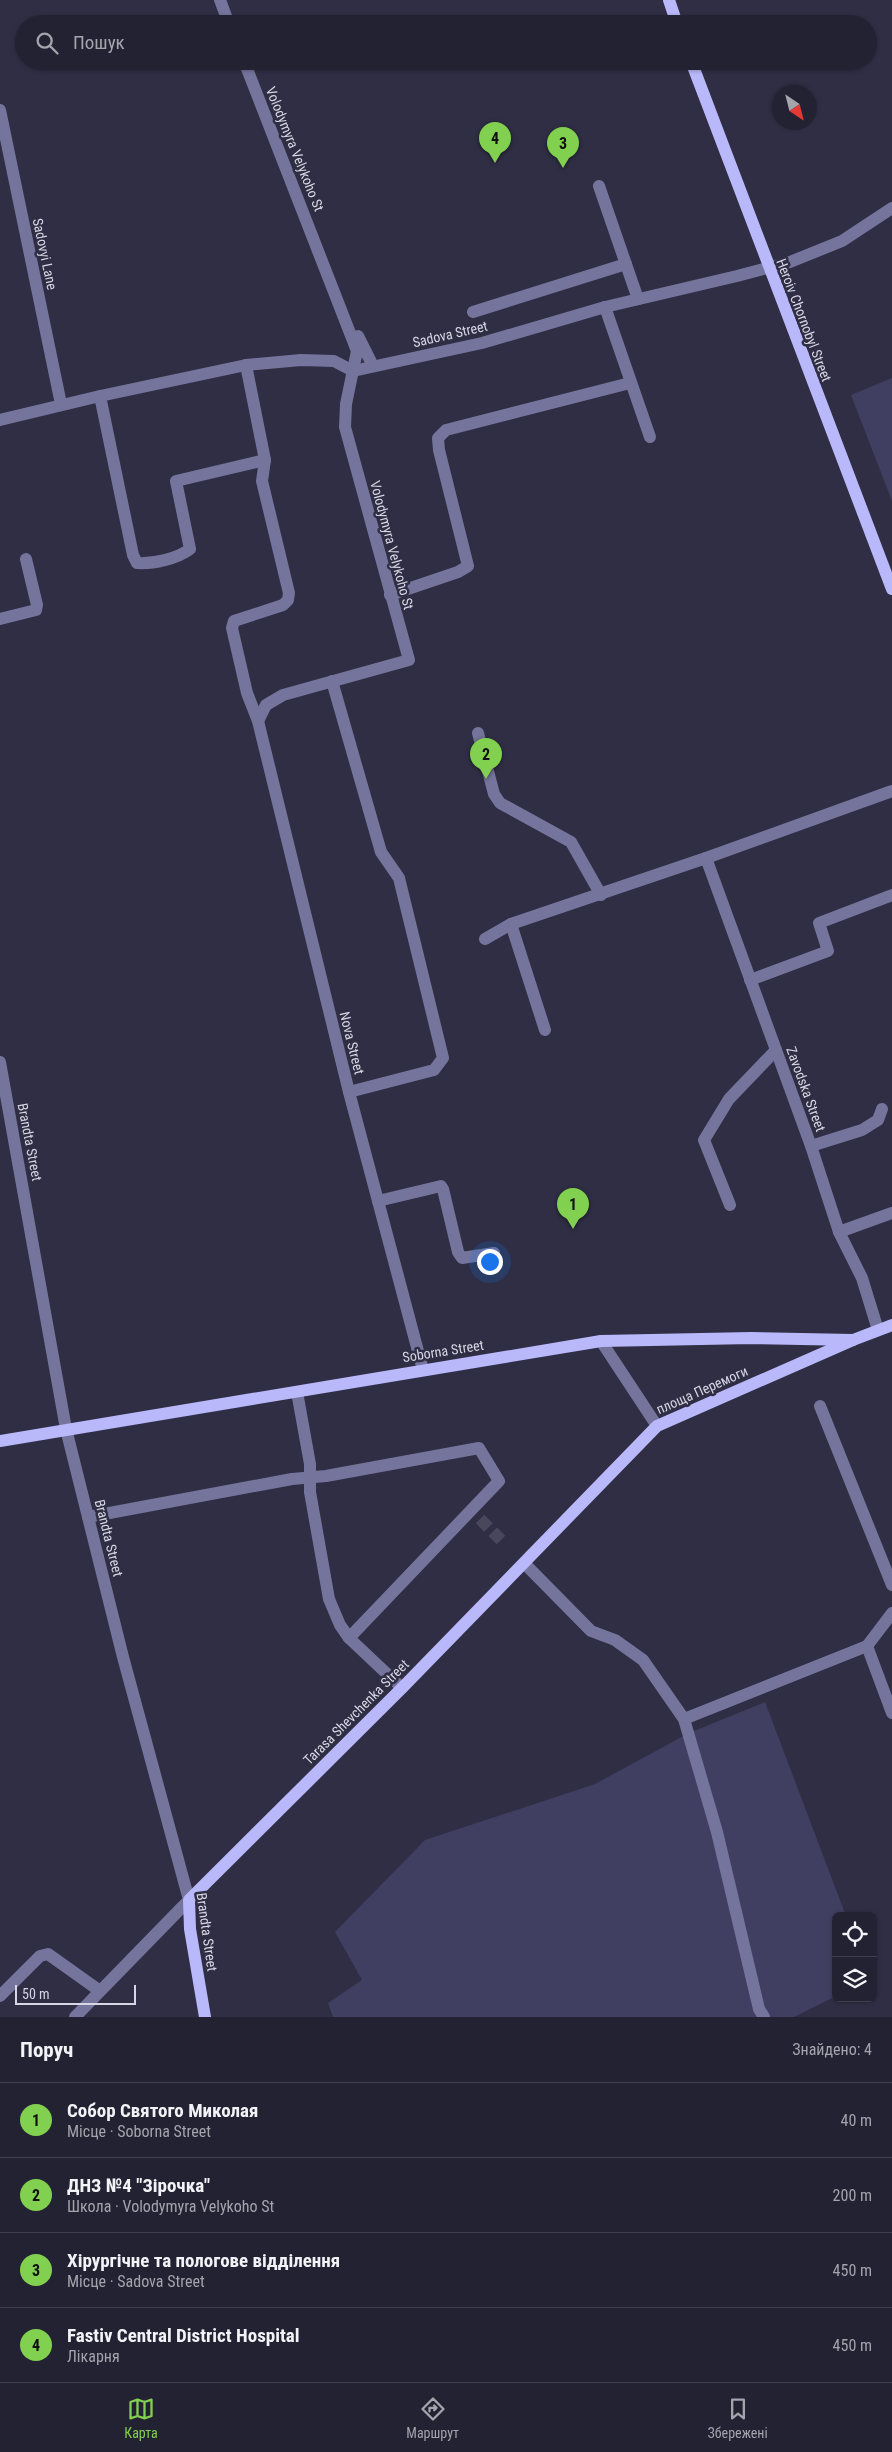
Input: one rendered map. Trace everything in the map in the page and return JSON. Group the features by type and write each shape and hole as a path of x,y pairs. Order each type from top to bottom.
{"main road":[{"path":"669,0 674,15"},
{"name":"Heroiv Chornobyl Street","path":"694,70 768,268 892,589"},
{"name":"Soborna Street","path":"0,1441 601,1341 751,1338 853,1340 892,1324"},
{"name":"площа Перемоги","path":"657,1426 853,1340"},
{"name":"Tarasa Shevchenka Street","path":"188,1900 402,1688 657,1426"},
{"name":"Brandta Street","path":"188,1900 190,1929 205,2017"}],"street":[{"path":"220,0 226,15"},
{"name":"Volodymyra Velykoho St","path":"248,70 357,351 346,404 345,427 408,660 283,695 266,705 258,721"},
{"name":"Sadovyi Lane","path":"0,110 61,404"},
{"path":"599,186 638,299"},
{"name":"Sadova Street","path":"353,371 482,343 605,306 790,262 842,241 892,208"},
{"path":"473,312 626,264"},
{"name":"Volodymyra Velykoho St","path":"328,276 373,366"},
{"path":"605,306 650,438"},
{"path":"0,420 61,404 246,365 301,360 334,361 353,371"},
{"path":"100,396 133,555 138,563 145,563 182,554 190,549 176,481 265,460 246,365"},
{"path":"390,595 458,572 468,566 439,450 438,438 446,430 630,383"},
{"name":"Nova Street","path":"265,460 262,481 289,593 288,600 283,605 234,621 232,628 247,693 258,721 262,746 349,1092 423,1370"},
{"path":"0,619 36,610 37,604 26,559"},
{"path":"332,681 381,852 399,878 443,1058 434,1070 349,1092"},
{"path":"478,733 494,794 500,803 571,842 602,895"},
{"path":"485,939 511,924 602,895 892,791"},
{"name":"Zavodska Street","path":"706,858 811,1146 839,1232 862,1278 878,1330"},
{"path":"750,980 828,951 819,923 892,895"},
{"path":"511,924 546,1030"},
{"path":"730,1205 704,1140 729,1099 776,1050"},
{"name":"Brandta Street","path":"0,1062 66,1430 188,1900"},
{"path":"811,1146 862,1130 878,1120 882,1109"},
{"path":"378,1201 441,1186 458,1252 462,1258 494,1253"},
{"path":"839,1232 892,1213"},
{"name":"площа Перемоги","path":"601,1341 657,1426"},
{"path":"297,1392 310,1464 310,1492 329,1599 340,1625 349,1638 402,1688"},
{"path":"820,1406 892,1585"},
{"path":"88,1517 479,1448 499,1481 349,1638"},
{"path":"524,1563 591,1631 615,1640 643,1660 684,1719 717,1832 759,2009 764,2017"},
{"path":"684,1719 867,1646 892,1613"},
{"path":"867,1646 892,1713"},
{"name":"Tarasa Shevchenka Street","path":"75,2017 188,1900"},
{"path":"0,1996 40,1956 48,1954 100,1990"}],"shaded area":[{"path":"892,378 892,501 851,395"},
{"path":"765,1702 844,1912 832,1912 832,1998 794,2017 333,2017 328,2003 362,1980 335,1932 425,1840 595,1784 689,1733"}],"tunnel":[{"path":"480,1519 501,1540"}],"place":[{"name":"Fastiv Central District Hospital","path":"495,163"},
{"name":"Хірургічне та пологове відділення","path":"563,168"},
{"name":"ДНЗ №4 \"Зірочка\"","path":"486,779"},
{"name":"Собор Святого Миколая","path":"573,1229"}]}
